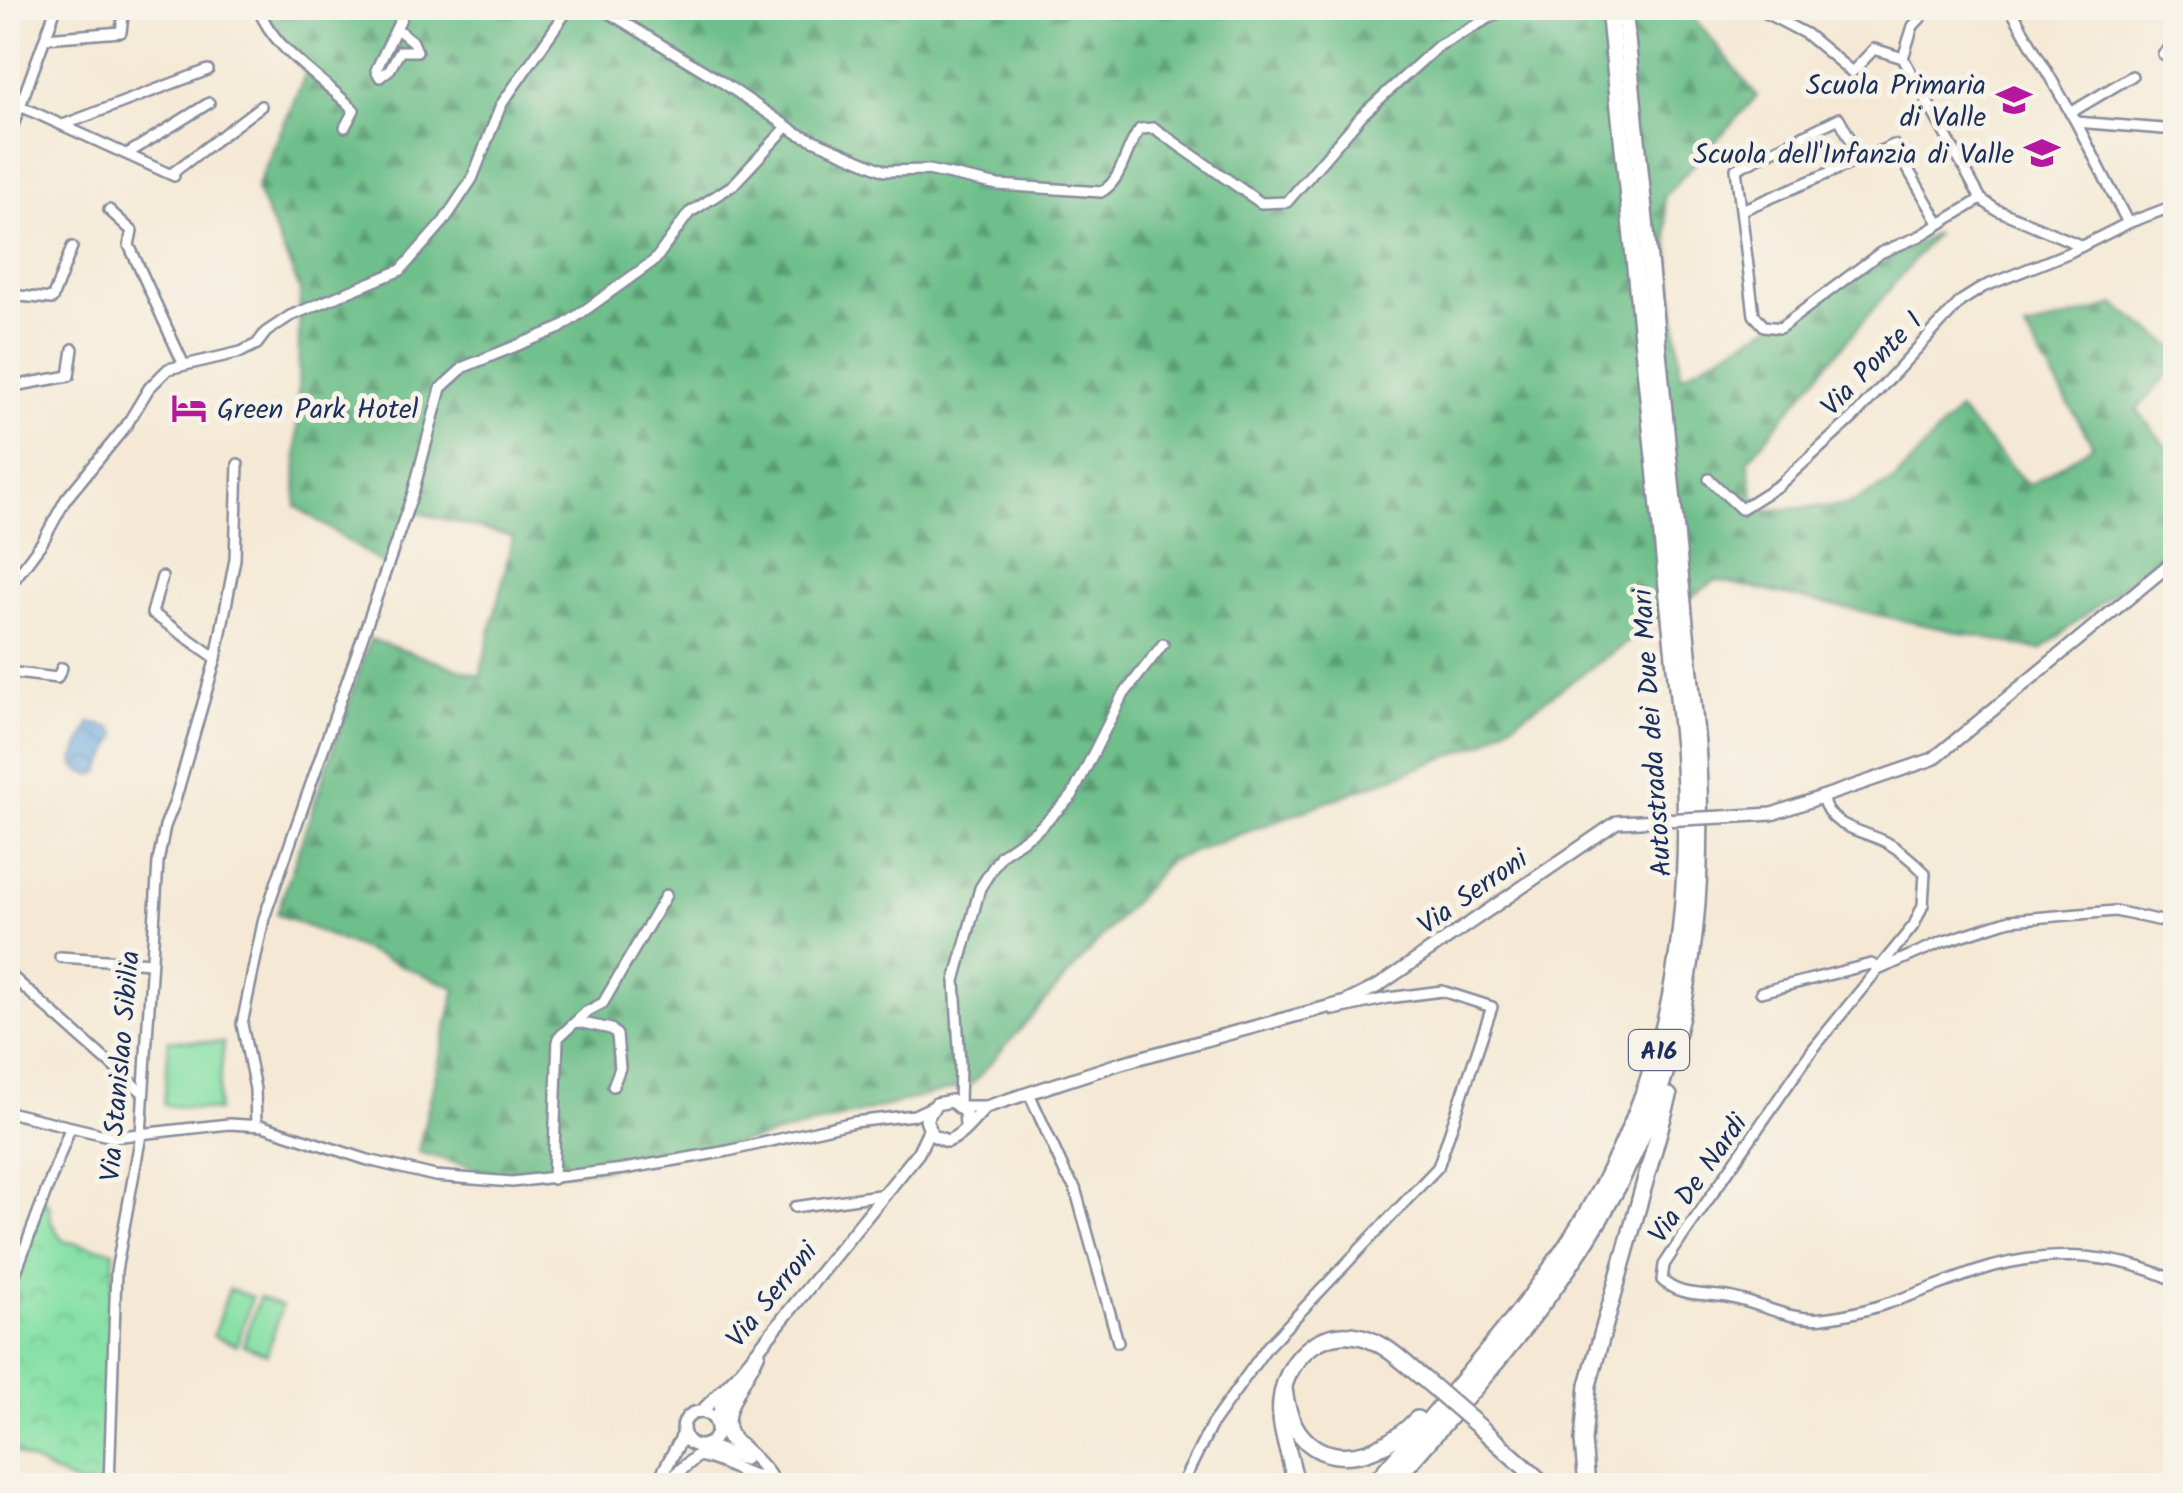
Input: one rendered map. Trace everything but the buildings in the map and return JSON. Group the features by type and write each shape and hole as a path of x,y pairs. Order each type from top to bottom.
{"highway":[{"name":"Autostrada dei Due Mari","path":"1609,8 1624,80"},
{"name":"Autostrada dei Due Mari","path":"1390,1486 1558,1283 1600,1221 1636,1152 1667,1073 1692,966 1700,891 1701,800 1624,80 1624,8"},
{"name":"Autostrada dei Due Mari","path":"1372,1486 1514,1318 1587,1214 1616,1160 1649,1082 1670,1005 1686,890 1686,799 1669,527"},
{"path":"1587,1486 1583,1424 1592,1366 1682,1048 1700,968 1708,892 1701,800"},
{"path":"1284,1388 1296,1430 1318,1450 1346,1456 1368,1453 1388,1443 1428,1407 1587,1214"},
{"path":"1296,1486 1281,1413 1284,1388 1291,1367 1304,1351 1319,1340 1340,1334 1374,1341 1425,1380 1546,1486"}],"main road":[{"name":"Via Serroni","path":"738,1374 918,1152 931,1107 986,1107 1120,1063 1350,1004 1618,822 1772,814 1933,759 2176,559"},
{"path":"955,1104 966,1125"},
{"name":"Via Serroni","path":"918,1152 941,1140 954,1140 986,1107"},
{"path":"928,1128 941,1140"},
{"path":"762,1345 754,1368 728,1413 728,1429 776,1482"},
{"path":"661,1484 687,1418 701,1412 738,1374"},
{"path":"661,1484 700,1445 713,1440 720,1408 738,1374"},
{"path":"701,1412 712,1416 744,1459 776,1482"},
{"path":"684,1432 700,1445 744,1459"},
{"path":"661,1484 698,1455 716,1457 753,1477 776,1482"}],"street":[{"path":"8,139 10,120 20,106 56,8"},
{"path":"45,38 120,32 124,8"},
{"path":"258,8 262,20 301,66 354,110 346,127"},
{"path":"397,29 417,51 400,50 390,69 380,77 376,70 406,8"},
{"path":"8,588 43,541 66,499 126,426 148,388 168,369 241,352 257,344 266,332 290,316 401,270 444,221 472,179 501,105 569,8"},
{"path":"601,8 787,126 885,171 928,170 998,184 1101,192 1112,185 1140,130 1154,128 1260,202 1287,202 1362,115 1438,46 1507,8"},
{"path":"1756,8 1806,34 1852,72 1874,49 1904,53"},
{"path":"1930,8 1912,26 1904,53 1982,199 1995,209 2083,246"},
{"path":"2010,8 2128,223"},
{"path":"2162,54 2176,40"},
{"path":"63,125 208,70"},
{"path":"2073,118 2132,76"},
{"path":"126,154 210,103"},
{"path":"20,106 173,175 261,106"},
{"path":"1860,156 1839,118 1736,169 1754,314 1764,326 1780,328 1880,253 1920,236 1982,199"},
{"path":"2073,118 2176,130"},
{"path":"256,1125 242,1024 264,918 413,494 441,388 464,367 560,328 655,260 689,213 733,185 787,126"},
{"path":"1742,210 1894,144 1938,223"},
{"name":"Via Ponte I","path":"1710,479 1741,509 1778,485 1854,416 1962,302 1983,287 2176,206"},
{"path":"109,210 132,231 129,245 183,363"},
{"path":"8,294 52,299 72,247"},
{"path":"8,387 69,376 73,349"},
{"name":"Via Stanislao Sibilia","path":"109,1486 116,1271 141,1135 141,1091 164,826 174,804 216,658 235,558 238,464"},
{"path":"162,577 152,613 216,658"},
{"path":"955,1104 960,1065 955,981 980,888 1001,855 1054,817 1072,796 1121,698 1163,644"},
{"path":"8,672 57,678 62,668"},
{"name":"Via De Nardi","path":"1822,797 1829,816 1910,857 1924,873 1923,905 1914,924 1814,1050 1672,1252 1662,1273 1666,1284 1817,1319 1883,1306 2004,1263 2056,1256 2106,1258 2176,1281"},
{"path":"553,1178 556,1043 586,1012 603,1003 666,895"},
{"path":"1762,992 1871,964 1880,968 2010,920 2115,911 2176,924"},
{"path":"60,957 151,963"},
{"path":"8,973 141,1091"},
{"path":"1181,1486 1212,1424 1267,1348 1438,1167 1492,1007 1442,991 1350,1004"},
{"path":"578,1022 617,1034 620,1068 613,1086"},
{"path":"1029,1093 1075,1188 1118,1342"},
{"path":"8,1112 114,1137 229,1124 256,1125 435,1176 512,1182 641,1166 854,1122 914,1115 931,1107"},
{"path":"914,1115 928,1128"},
{"path":"8,1284 70,1128"},
{"path":"795,1206 886,1194"}],"green space":[{"path":"259,8 1686,8 1757,96 1664,197 1681,376 1936,233 1748,460 1756,511 1847,505 1894,481 1958,410 2029,486 2093,445 2025,330 2115,305 2175,348 2175,366 2137,410 2175,458 2175,544 2041,650 1716,580 1482,744 1169,861 972,1084 754,1140 660,1157 658,1148 618,1157 610,1168 504,1177 418,1152 456,988 277,914 370,639 480,676 513,537 412,511 385,566 296,506 300,289 256,189 306,73"},
{"path":"169,1040 224,1043 217,1111 164,1105"},
{"path":"44,1199 50,1207 51,1222 63,1241 114,1251 104,1485 78,1485 8,1449 8,1319 19,1295 11,1290"},
{"path":"229,1289 252,1297 237,1345 213,1336"},
{"path":"259,1298 282,1306 267,1354 243,1345"}],"water":[{"path":"90,723 112,728 117,735 100,772 91,775 73,762"}],"place":[{"name":"Scuola Primaria di Valle","path":"2014,100"},
{"name":"Scuola dell'Infanzia di Valle","path":"2042,153"},
{"name":"Green Park Hotel","path":"189,408"}]}
